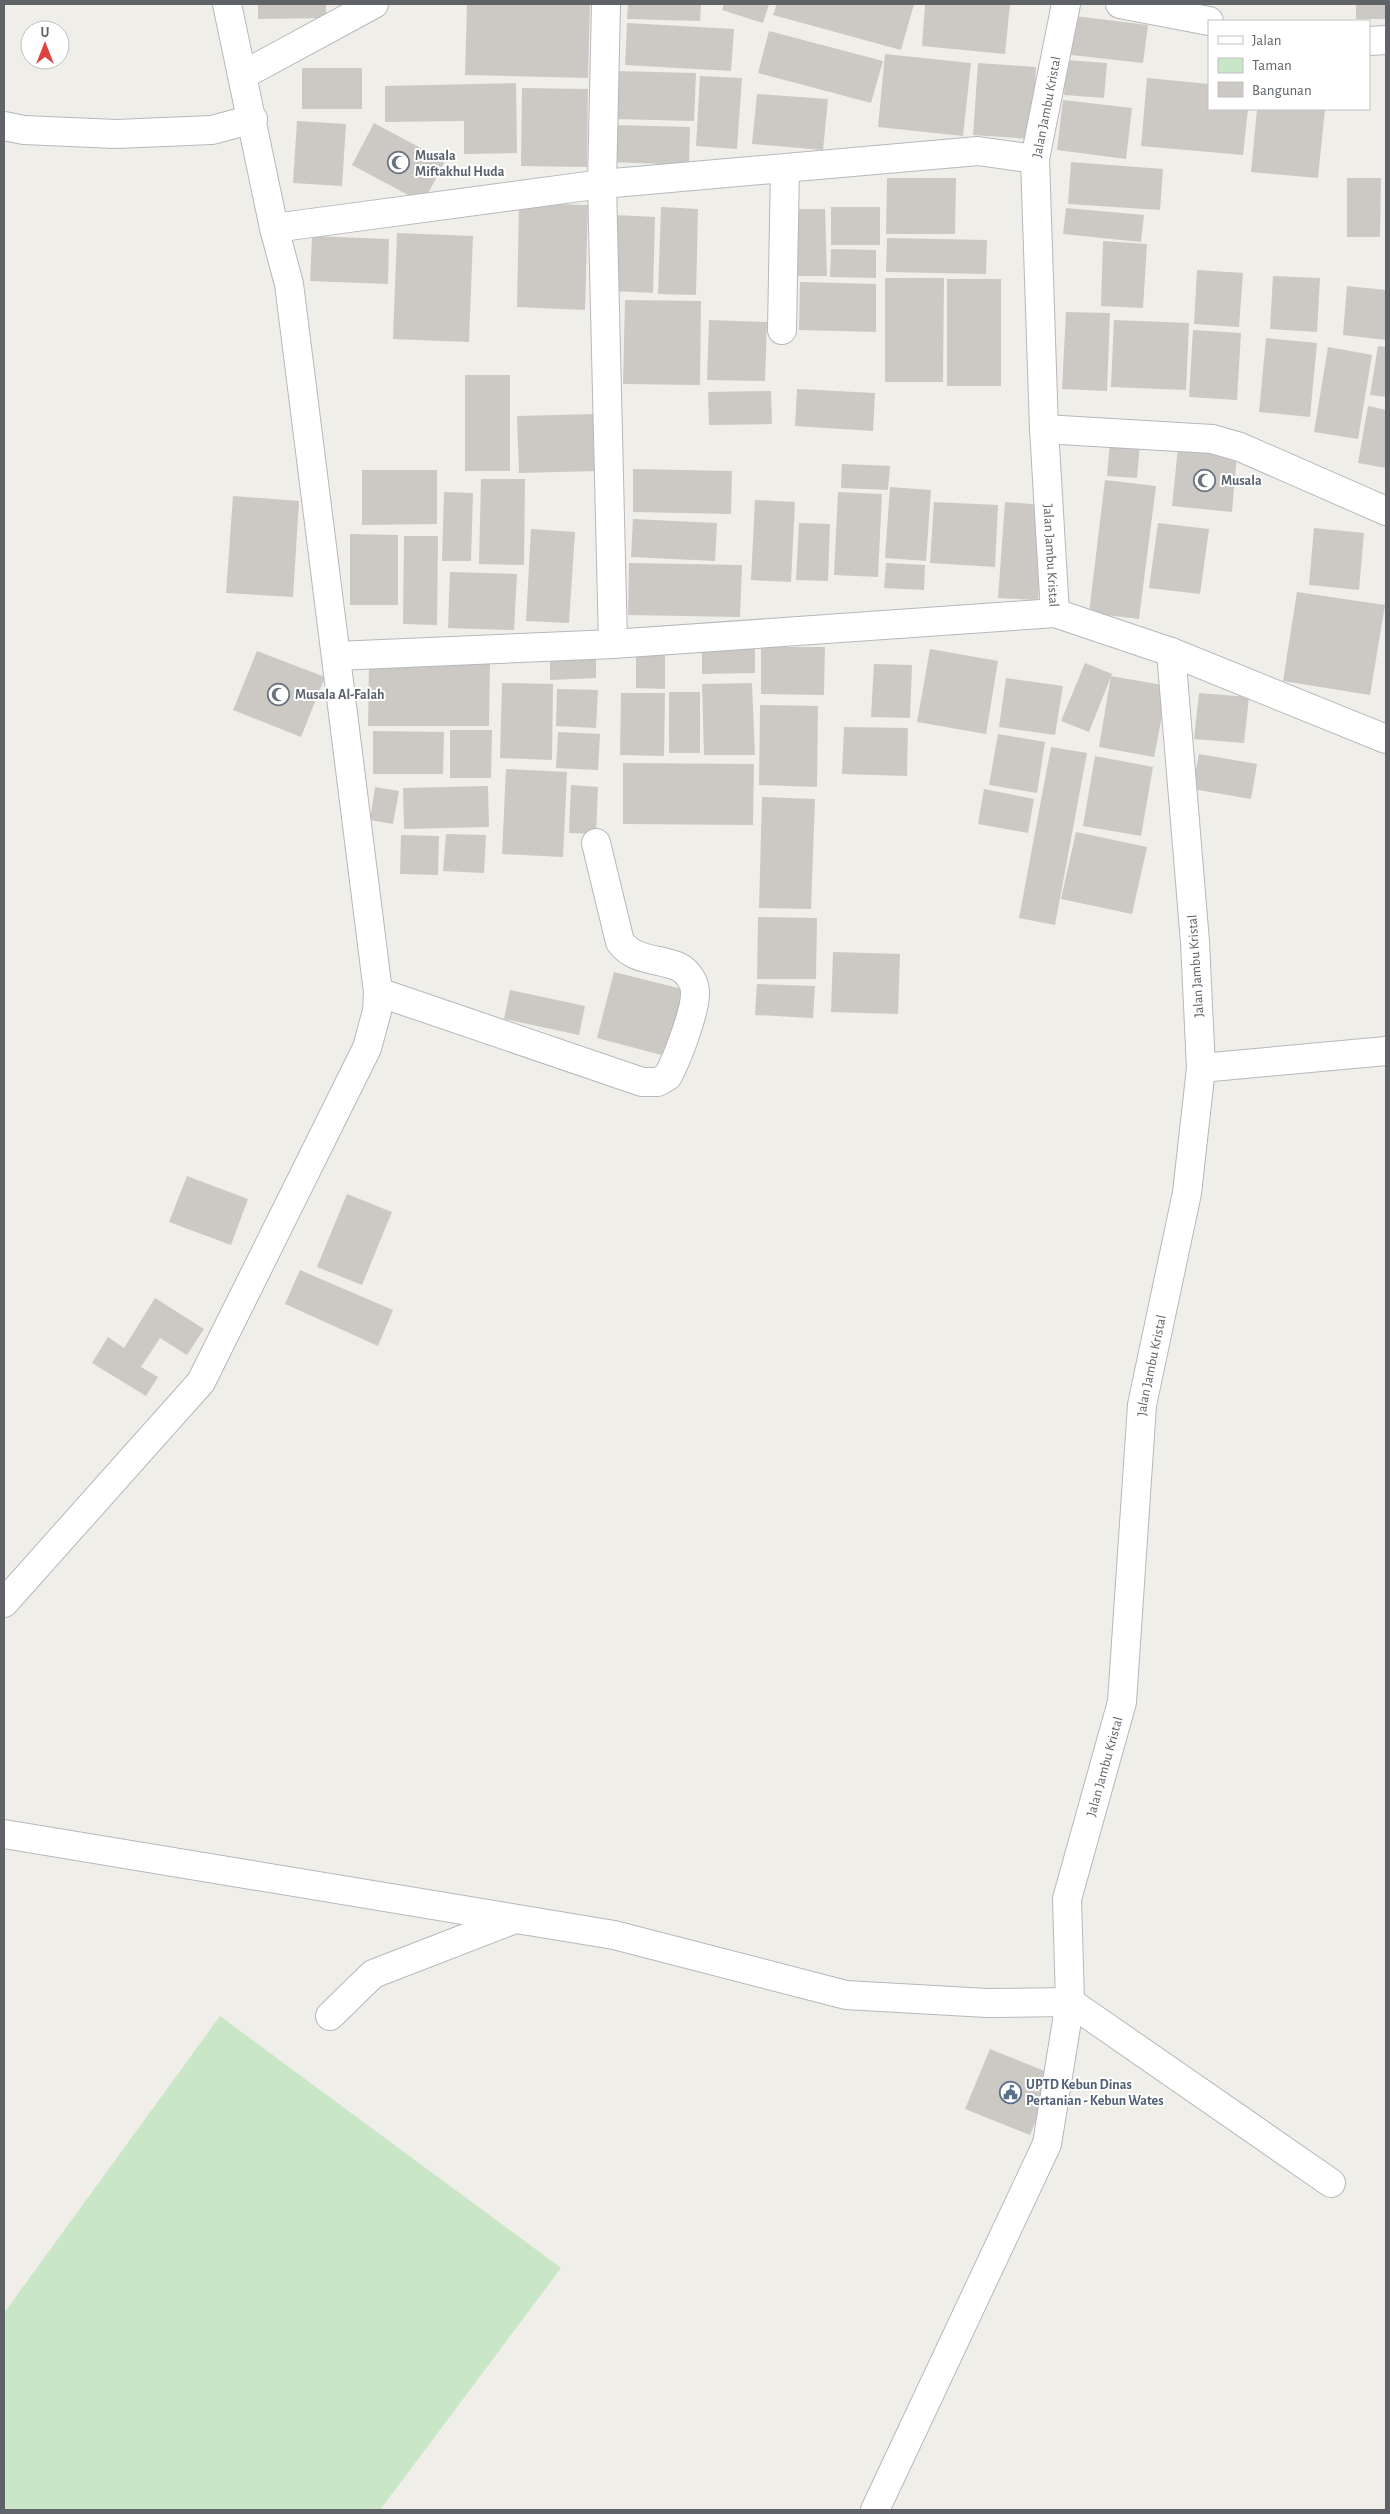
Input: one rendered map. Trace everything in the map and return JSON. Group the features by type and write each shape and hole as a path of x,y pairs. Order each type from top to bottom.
{"street":[{"path":"4,1603 201,1382 367,1048 377,1011 378,992 289,284 274,228 228,4"},
{"path":"243,75 374,4"},
{"path":"606,4 602,184 612,644"},
{"name":"Jalan Jambu Kristal","path":"875,2510 1047,2144 1070,2002 1067,1899 1122,1702 1142,1405 1187,1193 1201,1068 1195,942 1171,652 1055,613 1044,429 1035,159 1066,4"},
{"path":"1120,4 1208,22"},
{"path":"1370,41 1386,40"},
{"path":"4,126 24,130 116,134 212,130 253,119"},
{"path":"274,228 602,184 978,151 1035,159"},
{"path":"782,330 785,169"},
{"path":"1044,429 1212,440 1240,447 1386,511"},
{"path":"336,656 612,644 1055,613"},
{"path":"1171,652 1386,739"},
{"path":"378,992 642,1082 658,1082 668,1076 692,1007 695,992 692,979 680,967 639,956 626,950 620,942 596,843"},
{"path":"1201,1068 1386,1051"},
{"path":"4,1834 614,1935 846,1994 987,2003 1070,2002 1330,2183"},
{"path":"330,2016 373,1974 516,1919"}],"green space":[{"path":"220,2016 561,2268 380,2510 4,2510 4,2313"}],"building":[{"path":"258,4 326,4 326,18 258,19"},
{"path":"467,4 590,4 588,78 465,75"},
{"path":"628,4 701,4 700,21 627,19"},
{"path":"724,4 769,4 763,23 722,10"},
{"path":"777,4 914,4 901,50 773,15"},
{"path":"925,4 1010,4 1005,54 922,46"},
{"path":"1356,4 1386,4 1386,19 1356,19"},
{"path":"1075,16 1148,25 1143,63 1071,55"},
{"path":"627,23 734,29 731,71 625,65"},
{"path":"769,31 883,61 871,103 758,73"},
{"path":"885,54 971,63 963,136 878,127"},
{"path":"1067,60 1107,63 1104,98 1064,95"},
{"path":"978,63 1036,67 1032,139 973,135"},
{"path":"302,68 362,68 362,109 302,109"},
{"path":"615,71 696,73 694,121 614,119"},
{"path":"700,76 742,78 737,149 696,146"},
{"path":"1147,78 1208,84 1208,110 1248,110 1243,155 1141,146"},
{"path":"516,83 517,153 464,154 464,121 385,122 385,86"},
{"path":"522,88 588,89 587,167 521,166"},
{"path":"757,94 828,99 823,150 752,144"},
{"path":"1063,100 1132,108 1126,159 1057,150"},
{"path":"1257,110 1325,110 1318,178 1251,172"},
{"path":"297,121 346,124 342,186 293,183"},
{"name":"Musala Miftakhul Huda","path":"374,123 445,161 423,203 352,165"},
{"path":"613,125 690,127 689,165 611,162"},
{"path":"1071,162 1163,169 1160,210 1068,204"},
{"path":"887,178 956,178 955,234 886,234"},
{"path":"1347,178 1381,178 1380,237 1347,237"},
{"path":"519,203 588,205 585,310 517,307"},
{"path":"661,207 698,209 696,295 658,294"},
{"path":"831,207 880,207 880,245 831,245"},
{"path":"1066,208 1144,215 1141,242 1063,234"},
{"path":"790,209 825,209 827,276 790,276"},
{"path":"615,215 655,217 653,293 613,291"},
{"path":"397,233 473,236 469,342 393,339"},
{"path":"312,236 389,239 388,284 310,281"},
{"path":"887,238 987,240 986,274 886,272"},
{"path":"1103,241 1147,244 1143,308 1101,306"},
{"path":"831,249 876,250 876,278 830,277"},
{"path":"1197,270 1243,273 1239,327 1194,324"},
{"path":"1273,276 1320,278 1317,332 1270,329"},
{"path":"885,278 944,278 943,382 885,382"},
{"path":"947,279 1001,279 1001,386 947,386"},
{"path":"800,282 876,284 876,332 799,330"},
{"path":"1347,286 1386,290 1386,340 1343,335"},
{"path":"625,300 701,301 700,385 623,384"},
{"path":"1066,312 1110,313 1107,391 1062,389"},
{"path":"709,320 767,322 765,381 707,380"},
{"path":"1114,320 1189,323 1186,390 1111,387"},
{"path":"1193,330 1241,333 1237,400 1189,397"},
{"path":"1266,338 1317,343 1310,417 1259,412"},
{"path":"1378,346 1386,347 1386,397 1370,395"},
{"path":"1328,347 1372,355 1358,439 1314,432"},
{"path":"465,375 510,375 510,471 465,471"},
{"path":"797,389 875,393 873,431 795,426"},
{"path":"771,391 772,424 709,425 708,392"},
{"path":"1368,406 1386,410 1386,468 1358,463"},
{"path":"596,414 598,471 519,473 517,416"},
{"path":"1110,441 1140,443 1137,478 1107,476"},
{"name":"Musala","path":"1178,448 1237,454 1232,512 1172,506"},
{"path":"842,464 890,466 888,490 841,488"},
{"path":"633,469 732,471 731,514 633,512"},
{"path":"362,470 437,470 437,524 362,525"},
{"path":"481,479 525,479 524,565 479,564"},
{"path":"1105,480 1156,486 1139,619 1089,613"},
{"path":"890,487 931,490 926,561 885,558"},
{"path":"444,492 473,493 471,561 442,561"},
{"path":"838,492 882,494 878,577 834,575"},
{"path":"233,496 299,501 293,597 226,593"},
{"path":"755,500 795,502 791,582 751,580"},
{"path":"934,502 998,505 995,567 930,563"},
{"path":"1005,502 1045,505 1038,600 998,598"},
{"path":"633,519 717,523 715,561 631,557"},
{"path":"799,523 830,524 828,581 796,580"},
{"path":"1158,523 1209,529 1200,594 1149,588"},
{"path":"1314,528 1364,533 1359,590 1309,585"},
{"path":"531,529 575,532 569,623 526,621"},
{"path":"350,534 398,535 398,605 350,605"},
{"path":"404,536 438,536 437,625 403,624"},
{"path":"629,563 742,565 740,617 628,615"},
{"path":"886,563 925,565 924,590 884,588"},
{"path":"450,572 517,574 514,630 448,628"},
{"path":"1297,592 1385,605 1370,695 1283,681"},
{"path":"755,641 755,673 702,674 702,642"},
{"path":"761,647 825,647 824,695 761,694"},
{"path":"636,649 665,650 665,689 636,688"},
{"path":"930,649 998,661 986,734 917,722"},
{"name":"Musala Al-Falah","path":"257,651 325,677 301,737 233,710"},
{"path":"550,653 596,653 596,678 550,680"},
{"path":"369,662 490,663 489,726 368,726"},
{"path":"1085,663 1112,674 1089,732 1061,721"},
{"path":"874,664 912,665 910,718 871,717"},
{"path":"1111,676 1168,686 1154,757 1099,747"},
{"path":"1006,678 1063,686 1055,735 999,727"},
{"path":"502,683 553,684 552,760 500,758"},
{"path":"752,683 755,755 704,755 702,684"},
{"path":"557,689 598,690 596,728 556,726"},
{"path":"669,692 700,692 700,753 669,753"},
{"path":"621,693 665,693 664,756 620,755"},
{"path":"1199,693 1249,697 1244,743 1194,739"},
{"path":"760,705 818,706 817,787 759,785"},
{"path":"844,727 908,728 907,776 842,774"},
{"path":"450,730 492,730 491,778 450,778"},
{"path":"373,731 444,732 443,774 373,774"},
{"path":"558,732 600,734 598,770 556,768"},
{"path":"998,734 1045,742 1037,793 989,785"},
{"path":"1051,747 1087,753 1055,925 1019,918"},
{"path":"1199,754 1257,764 1251,799 1192,789"},
{"path":"1095,756 1153,767 1141,836 1083,826"},
{"path":"623,763 754,764 753,825 623,824"},
{"path":"506,769 567,772 563,857 502,854"},
{"path":"571,785 598,787 596,834 569,833"},
{"path":"488,786 489,827 404,829 403,788"},
{"path":"375,787 399,791 393,824 370,820"},
{"path":"984,789 1034,799 1028,833 978,824"},
{"path":"762,797 815,799 811,909 759,908"},
{"path":"1076,832 1147,847 1132,914 1061,899"},
{"path":"446,834 486,835 484,873 443,871"},
{"path":"401,835 439,836 438,875 400,874"},
{"path":"758,917 817,918 816,979 757,979"},
{"path":"833,952 900,954 898,1014 831,1012"},
{"path":"614,972 686,990 669,1057 597,1038"},
{"path":"757,984 815,986 813,1018 755,1015"},
{"path":"510,990 585,1006 579,1035 504,1019"},
{"path":"187,1176 248,1199 231,1245 169,1222"},
{"path":"347,1194 392,1212 362,1285 317,1267"},
{"path":"300,1270 393,1310 378,1346 285,1304"},
{"path":"155,1298 204,1329 187,1355 160,1338 141,1367 158,1377 146,1396 92,1363 108,1337 124,1348"},
{"name":"UPTD Kebun Dinas Pertanian - Kebun Wates","path":"990,2049 1055,2075 1030,2135 965,2109"}],"place":[{"name":"Musala Miftakhul Huda","path":"399,163"},
{"name":"Musala","path":"1205,480"},
{"name":"Musala Al-Falah","path":"279,694"},
{"name":"UPTD Kebun Dinas Pertanian - Kebun Wates","path":"1010,2092"}]}
